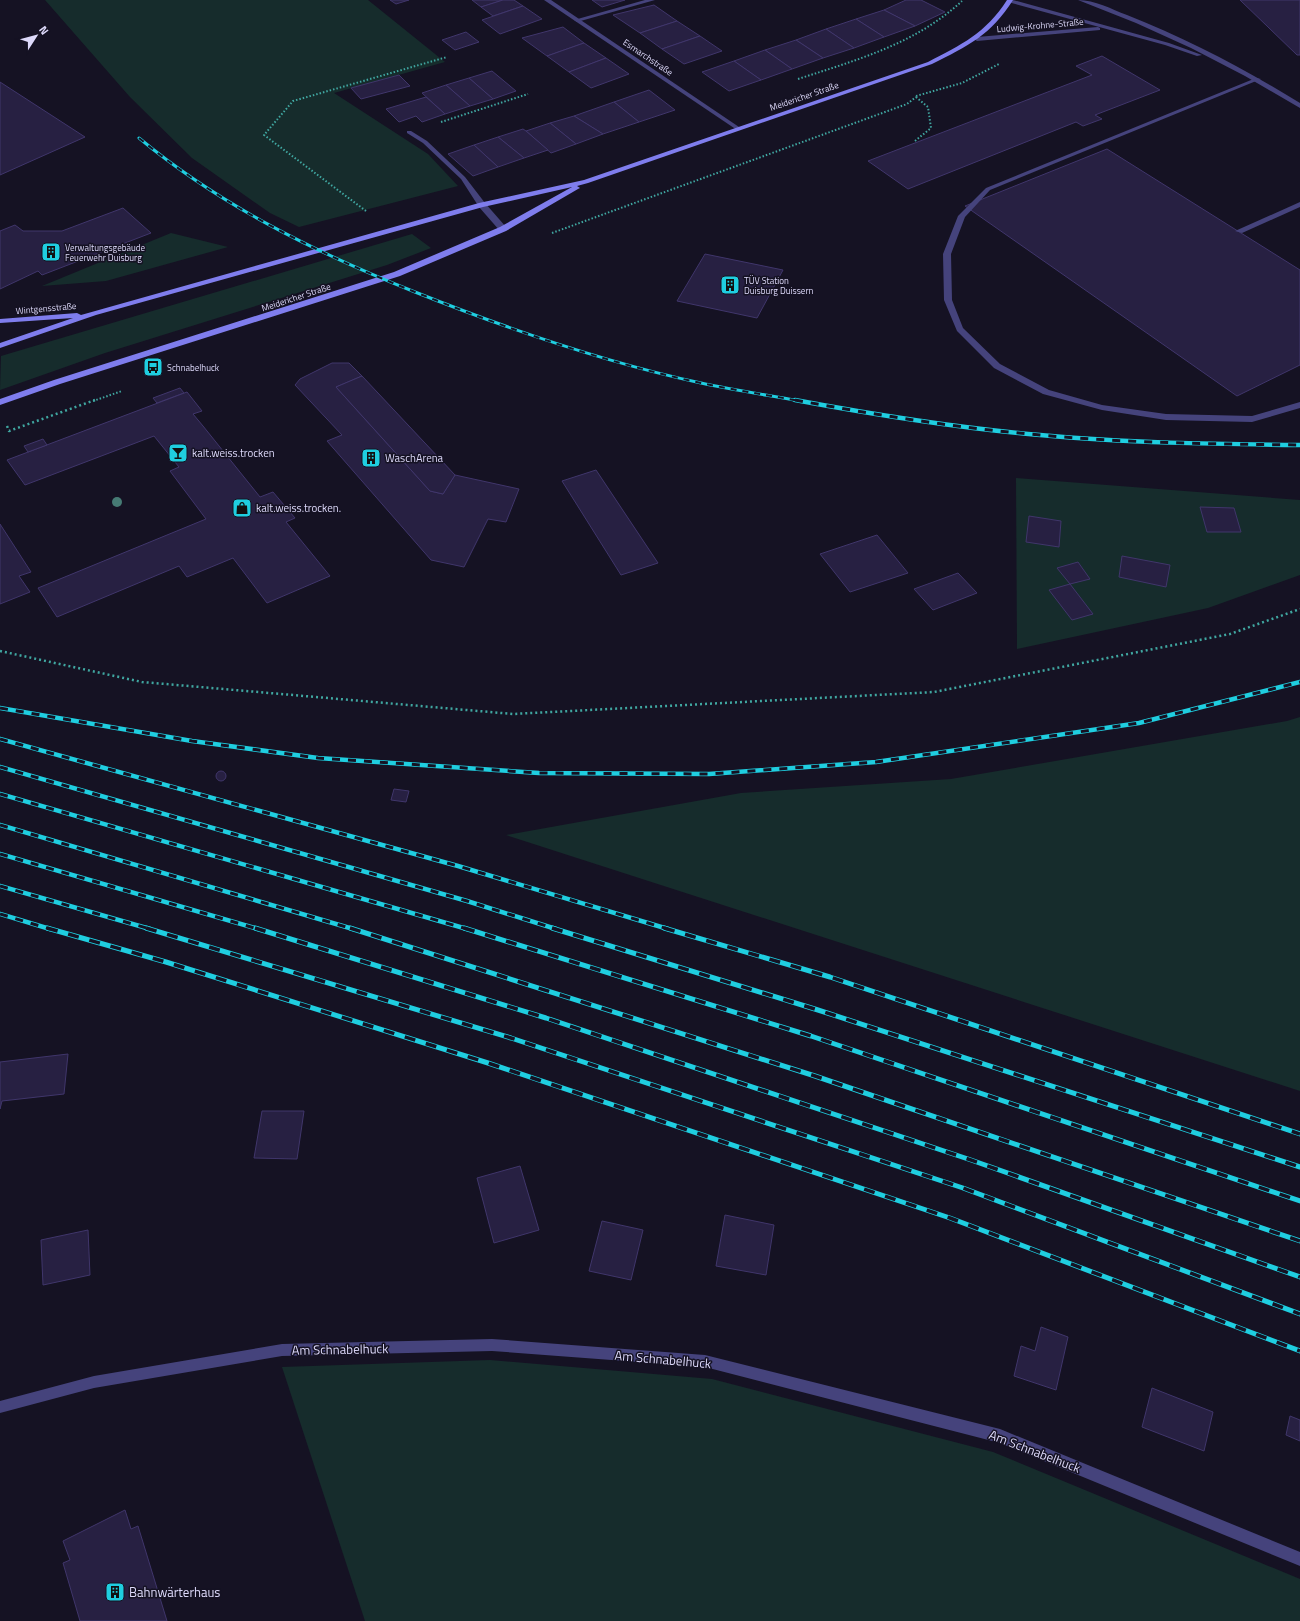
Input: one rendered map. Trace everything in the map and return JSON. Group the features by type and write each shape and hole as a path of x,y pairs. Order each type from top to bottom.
{"main road":[{"name":"Meidericher Straße","path":"0,346 93,313 482,205 586,182 930,63 977,39 999,18 1010,1"},
{"name":"Meidericher Straße","path":"0,402 57,382 397,274 502,229 586,182"},
{"name":"Wintgensstraße","path":"0,321 93,313"}],"street":[{"name":"Esmarchstraße","path":"547,0 739,129"},
{"path":"577,20 652,0"},
{"name":"Ludwig-Krohne-Straße","path":"1081,0 1177,38 1258,79 1300,106"},
{"name":"Ludwig-Krohne-Straße","path":"1010,1 1166,44 1229,65"},
{"name":"Ludwig-Krohne-Straße","path":"977,39 1106,28"},
{"path":"1258,79 988,189 962,216 947,254 948,300 960,329 997,366 1046,392 1102,407 1166,417 1252,418 1300,405"},
{"path":"408,132 425,142 463,178 482,205 502,229"},
{"path":"1239,231 1300,204"},
{"name":"Am Schnabelhuck","path":"0,1408 94,1382 282,1350 492,1345 705,1361 1000,1436 1300,1559"}],"path":[{"path":"791,82 886,48 927,30 951,13 962,2"},
{"path":"390,230 264,135 293,101 447,57"},
{"path":"408,132 528,94"},
{"path":"548,234 906,104 916,96 928,107 931,128 915,141"},
{"path":"0,651 142,682 513,714 934,692 1230,634 1300,609"}],"green space":[{"path":"45,0 368,0 445,62 334,93 428,154 458,186 299,227 270,213 192,158 130,97"},
{"path":"171,233 228,247 106,281 42,286"},
{"path":"412,234 431,248 387,265 105,353 0,390 1,356"},
{"path":"1016,478 1300,500 1300,575 1208,608 1017,649"},
{"path":"1300,717 1300,1091 506,835 741,793 951,779 1287,721"},
{"path":"490,1360 712,1379 993,1452 1300,1579 1300,1621 365,1621 282,1367"}],"building":[{"path":"390,0 409,0 396,4"},
{"path":"472,0 503,0 481,7"},
{"path":"503,0 514,0 523,6 493,16 481,7"},
{"path":"592,0 625,0 602,7"},
{"path":"906,0 921,0 945,12 915,26 884,10"},
{"path":"1240,0 1300,0 1300,55 1297,55"},
{"path":"654,5 677,21 640,33 613,15"},
{"path":"523,6 542,19 500,34 482,20"},
{"path":"884,10 915,26 884,37 856,19"},
{"path":"856,19 884,37 854,48 826,29"},
{"path":"677,21 700,36 662,49 640,33"},
{"path":"563,27 584,43 547,56 522,38"},
{"path":"826,29 854,48 823,58 796,40"},
{"path":"466,32 479,42 455,50 442,40"},
{"path":"700,36 722,51 684,64 662,49"},
{"path":"796,40 823,58 792,69 765,50"},
{"path":"584,43 606,58 569,72 547,56"},
{"path":"765,50 792,69 761,80 734,61"},
{"path":"1102,56 1160,90 1095,115 1102,119 1083,126 1076,122 908,189 868,161 1092,75 1076,66"},
{"path":"606,58 629,74 591,88 569,72"},
{"path":"734,61 761,80 729,91 702,72"},
{"path":"492,71 516,91 493,99 469,78"},
{"path":"399,75 410,86 361,99 351,88"},
{"path":"469,78 493,99 470,106 446,85"},
{"path":"0,82 85,137 0,175"},
{"path":"446,85 470,106 445,114 422,93"},
{"path":"649,90 675,110 639,122 614,102"},
{"path":"426,97 445,114 422,122 416,116 399,122 386,109"},
{"path":"614,102 639,122 603,134 574,116"},
{"path":"574,116 603,134 576,144 550,123"},
{"path":"550,123 576,144 551,153 526,131"},
{"path":"523,129 548,150 524,158 498,137"},
{"path":"498,137 524,158 498,167 474,145"},
{"path":"474,145 498,167 473,176 448,154"},
{"path":"1107,149 1300,270 1300,365 1237,396 965,206"},
{"name":"Verwaltungsgebäude Feuerwehr Duisburg","path":"123,208 151,233 42,275 38,271 0,289 0,231 15,225 23,231 62,231"},
{"name":"TÜV Station Duisburg Duissern","path":"705,254 783,270 757,318 677,301"},
{"name":"WaschArena","path":"332,363 349,363 362,376 336,387 430,491 443,494 455,475 519,489 506,522 488,519 464,567 431,560 327,441 342,435 295,385 300,379"},
{"path":"362,376 455,475 443,494 430,491 336,387"},
{"path":"180,388 184,393 157,403 153,398"},
{"name":"kalt.weiss.trocken.","path":"187,392 202,411 193,414 260,497 273,492 295,518 286,522 330,576 267,603 233,558 187,577 179,566 57,617 38,588 206,519 170,471 179,467 154,436 25,485 7,460"},
{"path":"43,439 47,445 28,452 24,446"},
{"path":"596,470 658,563 621,575 562,481"},
{"path":"1200,507 1234,508 1241,532 1207,532"},
{"path":"1029,516 1061,521 1059,547 1026,542"},
{"path":"0,524 31,572 19,576 30,592 0,604"},
{"path":"877,535 908,573 850,592 820,554"},
{"path":"1122,556 1170,565 1166,587 1119,577"},
{"path":"1078,562 1090,579 1070,584 1057,568"},
{"path":"958,573 977,593 933,610 914,589"},
{"path":"1070,584 1093,614 1072,620 1049,590"},
{"path":"219,771 223,771 225,772 225,780 219,781 216,778 216,774"},
{"path":"394,789 409,791 406,802 391,800"},
{"path":"68,1054 64,1094 2,1101 0,1109 0,1062"},
{"path":"262,1111 304,1111 297,1159 254,1158"},
{"path":"520,1166 539,1230 494,1243 477,1178"},
{"path":"725,1215 774,1225 766,1275 716,1266"},
{"path":"602,1221 643,1230 631,1280 589,1271"},
{"path":"88,1230 90,1275 43,1285 41,1240"},
{"path":"1041,1327 1068,1337 1056,1390 1014,1376 1021,1346 1035,1351"},
{"path":"1152,1388 1213,1412 1204,1451 1142,1427"},
{"path":"1290,1416 1300,1420 1300,1441 1286,1435"},
{"name":"Bahnwärterhaus","path":"125,1510 131,1529 138,1526 167,1621 80,1621 63,1563 70,1560 63,1541"}],"railway":[{"path":"139,138 170,163 203,185 271,226 342,261 415,292 521,332 592,355 664,375 800,401"},
{"path":"795,400 856,411 979,429 1072,438 1202,444 1300,445"},
{"path":"0,708 192,741 318,758 539,773 709,774 876,762 1139,723 1300,682"},
{"path":"0,739 458,866 668,929"},
{"path":"0,767 467,901 556,929"},
{"path":"0,794 467,929"},
{"path":"0,825 353,929"},
{"path":"0,854 258,929"},
{"path":"0,886 150,929"},
{"path":"0,914 50,929"},
{"path":"47,928 166,962 488,1063 950,1218 1300,1351"},
{"path":"146,928 511,1038 963,1188 1300,1314"},
{"path":"255,928 546,1018 971,1160 1300,1277"},
{"path":"350,928 815,1076 1300,1241"},
{"path":"464,928 811,1036 1300,1201"},
{"path":"552,928 818,1010 1300,1167"},
{"path":"664,928 830,977 1300,1134"}],"place":[{"name":"Verwaltungsgebäude Feuerwehr Duisburg","path":"51,252"},
{"name":"TÜV Station Duisburg Duissern","path":"730,285"},
{"name":"Schnabelhuck","path":"153,367"},
{"name":"kalt.weiss.trocken","path":"178,453"},
{"name":"WaschArena","path":"371,458"},
{"name":"kalt.weiss.trocken.","path":"242,508"},
{"name":"Bahnwärterhaus","path":"115,1592"}]}
